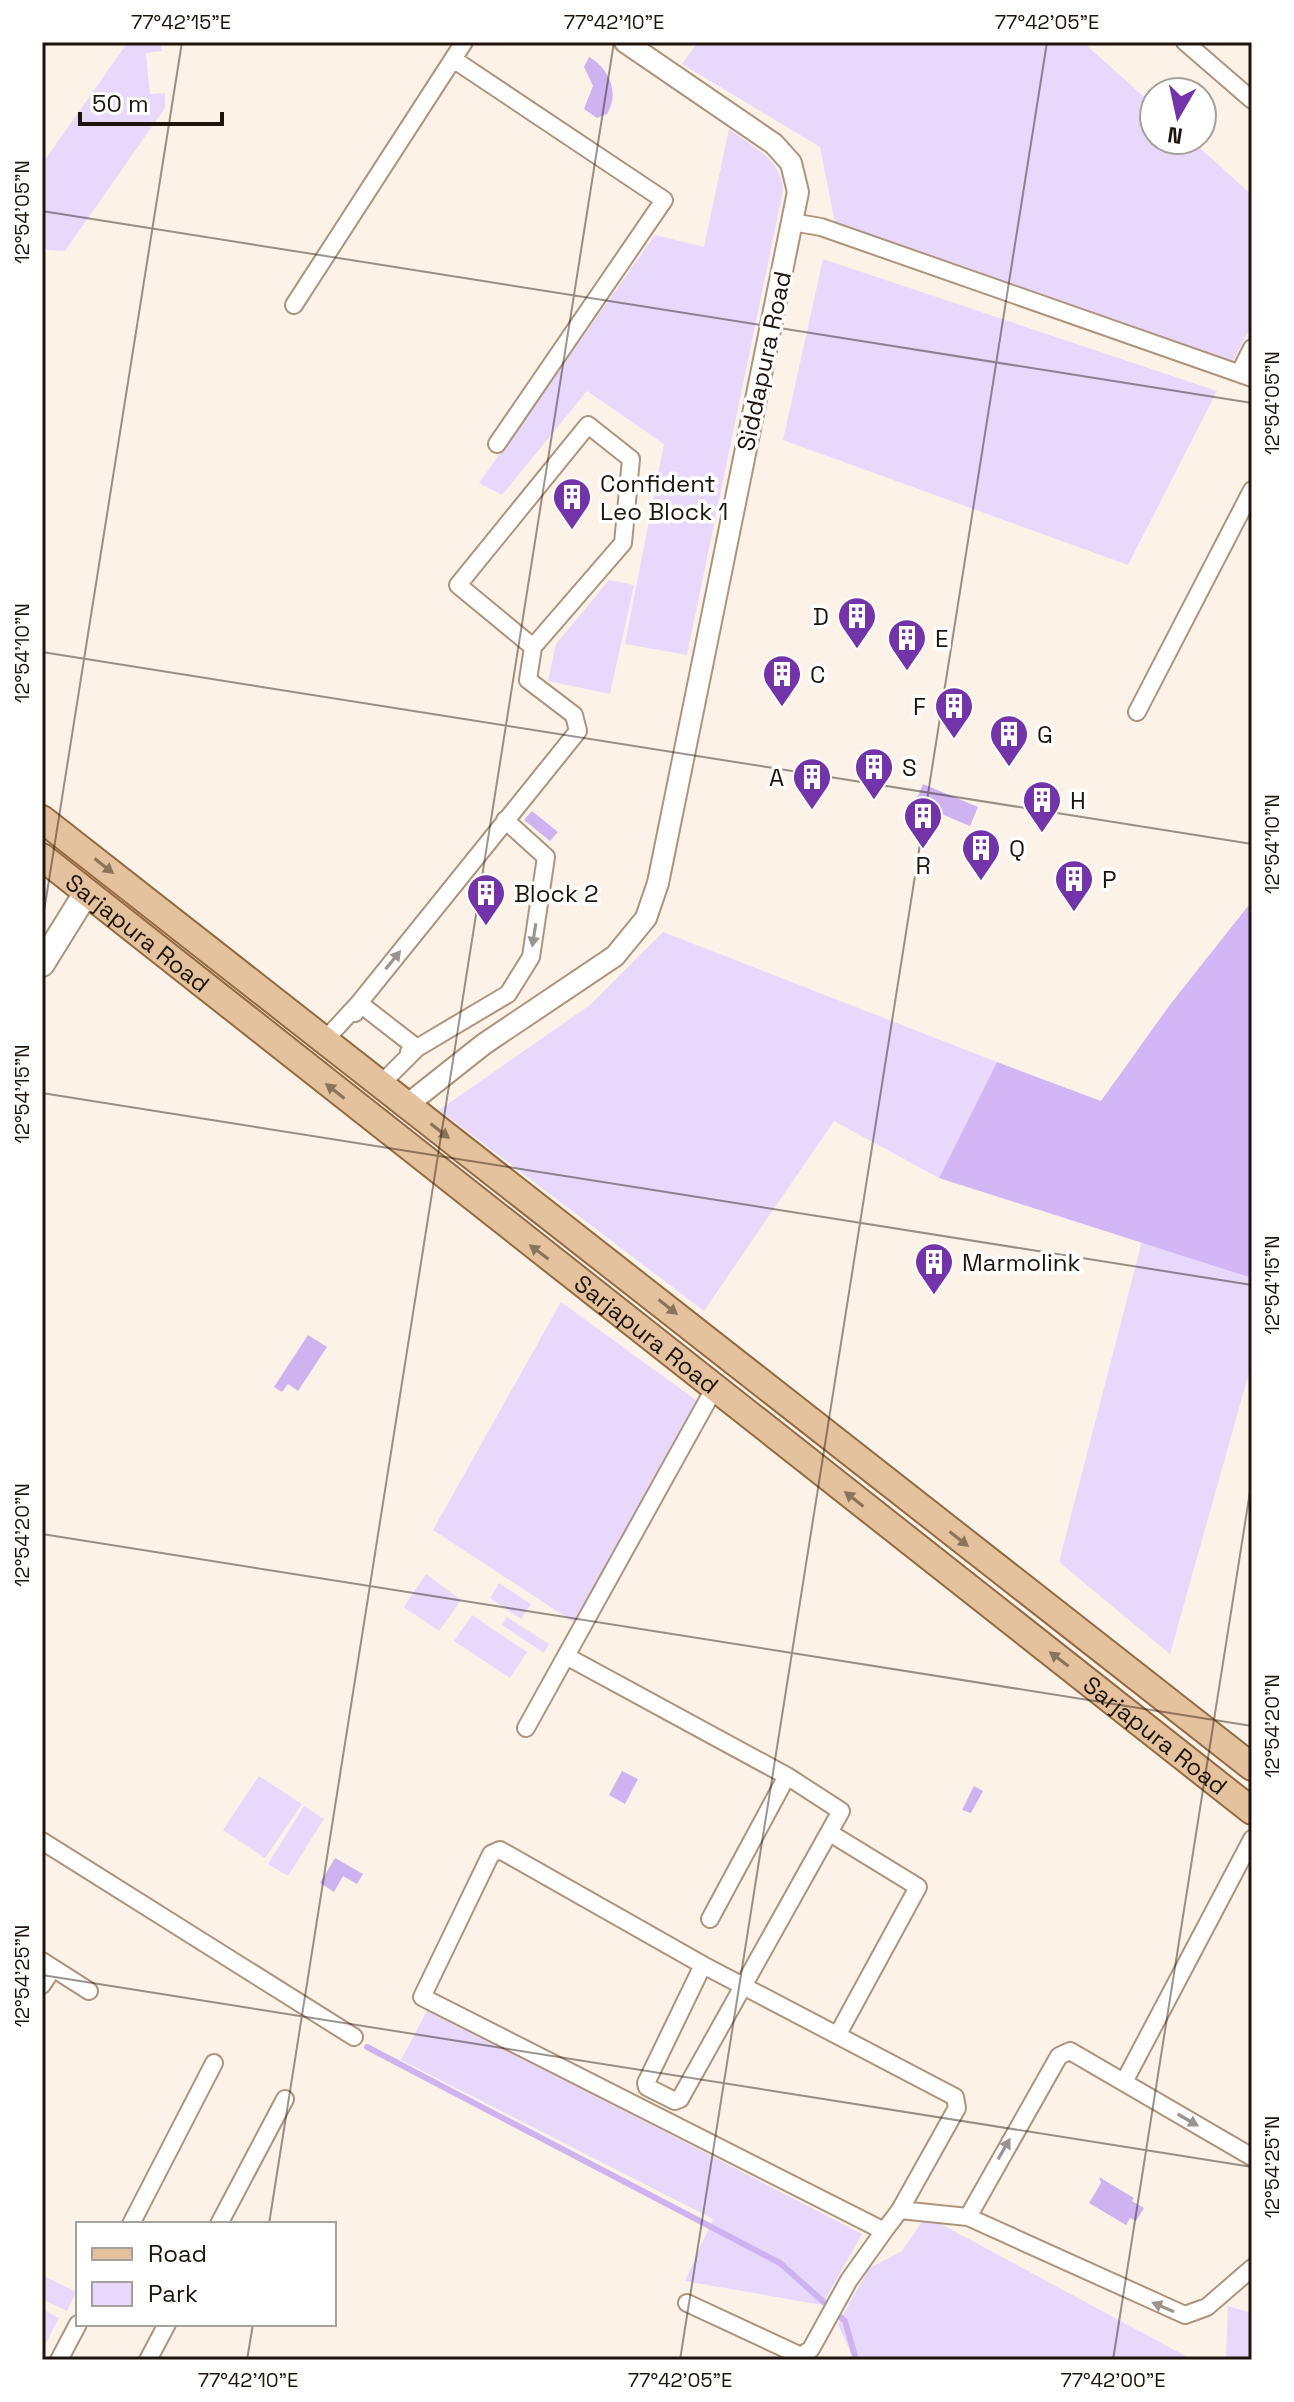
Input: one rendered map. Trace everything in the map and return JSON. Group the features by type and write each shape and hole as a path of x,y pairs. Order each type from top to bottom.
{"main road":[{"name":"Sarjapura Road","path":"42,819 1252,1767"},
{"name":"Sarjapura Road","path":"42,857 1252,1811"},
{"path":"42,964 86,893"},
{"path":"616,1312 639,1285"}],"street":[{"path":"294,305 464,42"},
{"name":"Siddapura Road","path":"407,1105 484,1044 628,944 646,918 658,883 798,182 784,152 626,42"},
{"path":"1185,42 1252,100"},
{"path":"453,59 664,200 497,444"},
{"path":"792,222 821,227 1246,375 1252,348"},
{"path":"325,1040 346,1018 350,1009 359,1003 578,731 574,715 528,680 533,647 623,543 631,459 588,425 458,585 533,647"},
{"path":"1137,712 1252,490"},
{"path":"381,1084 417,1048 508,994 531,957 546,857 505,820"},
{"path":"359,1003 417,1048"},
{"path":"526,1728 714,1389"},
{"path":"566,1656 787,1776 841,1811 680,2099 675,2101 647,2087 646,2083 703,1965"},
{"path":"710,1919 787,1776"},
{"path":"830,1833 918,1887 838,2034"},
{"path":"1124,2082 1252,1839"},
{"path":"42,1841 354,2037"},
{"path":"687,2303 795,2356 807,2354 849,2280 900,2210 958,2100 703,1965 500,1850 491,1854 422,1997 884,2231"},
{"path":"42,1985 47,1964 89,1991"},
{"path":"968,2217 1059,2056 1070,2051 1077,2052 1252,2157"},
{"path":"132,2222 214,2063"},
{"path":"220,2222 285,2099"},
{"path":"900,2210 968,2217 1185,2315 1207,2307 1252,2268"},
{"path":"59,2360 77,2326"},
{"path":"148,2360 166,2326"}],"green space":[{"path":"128,42 160,42 162,51 146,53 150,94 165,93 165,108 65,251 48,250 42,246 42,164"},
{"path":"698,42 1083,42 1138,92 1138,156 1209,156 1252,195 1252,324 1230,367 835,223 820,147 682,64"},
{"path":"729,129 772,162 782,180 783,191 687,655 625,644 664,444 587,391 502,495 479,483 655,235 704,247"},
{"path":"823,259 1217,391 1128,565 783,440"},
{"path":"609,580 634,585 610,694 548,681 556,644"},
{"path":"663,932 997,1062 939,1178 834,1121 704,1311 439,1110 590,1005"},
{"path":"1142,1241 1252,1278 1252,1362 1170,1654 1059,1562"},
{"path":"561,1302 700,1403 575,1623 433,1530"},
{"path":"426,1574 461,1600 439,1631 404,1607"},
{"path":"499,1583 531,1604 521,1619 490,1598"},
{"path":"472,1615 527,1652 510,1678 454,1641"},
{"path":"507,1617 549,1644 544,1653 502,1625"},
{"path":"259,1776 302,1804 265,1858 223,1830"},
{"path":"304,1806 324,1819 288,1876 268,1864"},
{"path":"428,2009 862,2234 822,2305 685,2281 713,2219 401,2060"},
{"path":"926,2216 1193,2360 854,2360 838,2324 869,2268 902,2251"},
{"path":"42,2275 76,2292 67,2311 42,2299"},
{"path":"1228,2306 1252,2313 1252,2360 1226,2360"},
{"path":"42,2309 59,2318 42,2350"}],"shaded area":[{"path":"589,57 607,74 612,90 607,114 597,118 584,109 593,86 584,67"},
{"path":"923,784 978,807 970,826 915,803"},
{"path":"532,811 558,832 550,841 524,820"},
{"path":"1252,901 1252,1278 939,1178 997,1062 1101,1101 1169,1006"},
{"path":"308,1335 327,1347 298,1391 288,1384 282,1392 274,1387"},
{"path":"622,1771 638,1779 625,1804 609,1795"},
{"path":"974,1786 983,1791 971,1813 962,1810"},
{"path":"335,1858 363,1874 357,1884 343,1876 334,1892 320,1883"},
{"path":"1099,2177 1134,2198 1132,2201 1144,2208 1136,2221 1130,2218 1126,2225 1089,2203 1101,2183"}],"waterway":[{"path":"367,2047 780,2263 845,2321 856,2360"}],"place":[{"name":"Confident Leo Block 1","path":"572,531"},
{"name":"D","path":"857,650"},
{"name":"E","path":"907,672"},
{"name":"C","path":"782,708"},
{"name":"F","path":"954,740"},
{"name":"G","path":"1009,768"},
{"name":"S","path":"874,801"},
{"name":"A","path":"812,811"},
{"name":"H","path":"1042,834"},
{"name":"R","path":"923,850"},
{"name":"Q","path":"981,882"},
{"name":"P","path":"1074,913"},
{"name":"Block 2","path":"486,927"},
{"name":"Marmolink","path":"934,1296"}]}
